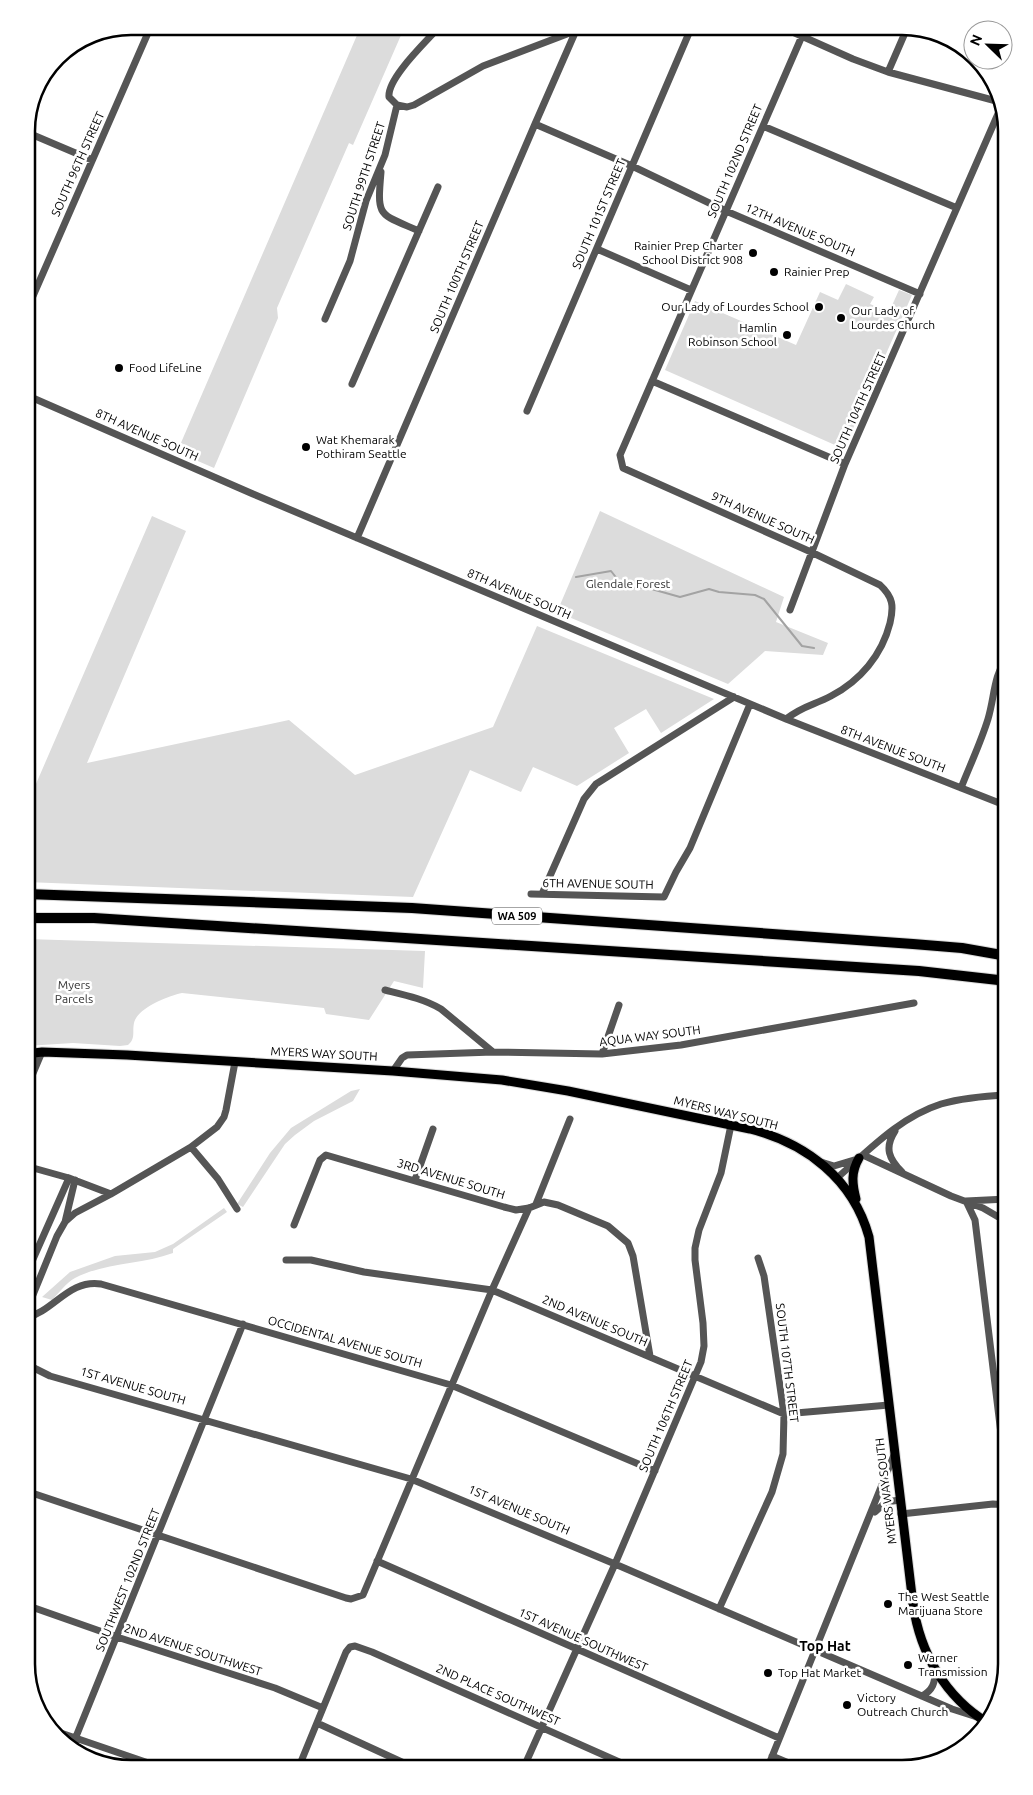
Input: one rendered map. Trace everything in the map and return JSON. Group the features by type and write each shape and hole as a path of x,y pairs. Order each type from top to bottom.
{"highway":[{"name":"WA 509","path":"35,894 412,908 664,928 913,944 962,948 998,954"},
{"path":"35,918 94,918 919,971 998,980"}],"main road":[{"name":"MYERS WAY SOUTH","path":"35,1053 127,1055 393,1071 536,1085 661,1110 774,1136 812,1156 838,1178 858,1206 866,1227 872,1252 914,1616 924,1650 935,1671 949,1690 981,1719"},
{"path":"858,1206 852,1178 855,1166 861,1157"}],"street":[{"name":"SOUTH 96TH STREET","path":"35,291 147,35"},
{"name":"SOUTH 99TH STREET","path":"325,319 348,266 366,201 381,168 391,136 397,105 389,98 388,93 393,83 433,35"},
{"path":"397,105 407,107 414,105 483,66 560,35"},
{"name":"SOUTH 100TH STREET","path":"358,538 534,124 575,35"},
{"name":"SOUTH 101ST STREET","path":"527,411 688,35"},
{"path":"888,72 904,35"},
{"path":"802,36 853,59 888,72 993,100"},
{"name":"SOUTH 102ND STREET","path":"620,461 620,455 802,36"},
{"name":"SOUTH 104TH STREET","path":"790,610 845,464 997,117"},
{"name":"12TH AVENUE SOUTH","path":"534,124 632,166 726,211 920,294"},
{"path":"763,126 957,208"},
{"path":"35,136 92,160"},
{"path":"381,168 378,202 380,209 388,218 419,231"},
{"path":"352,384 438,187"},
{"path":"597,250 691,290"},
{"path":"652,381 845,464"},
{"name":"8TH AVENUE SOUTH","path":"35,399 253,494 750,704 998,802"},
{"name":"9TH AVENUE SOUTH","path":"620,461 623,468 811,552 880,585 887,592 893,602 893,612 889,628 882,646 867,669 831,696 798,710 786,719"},
{"path":"961,788 982,738 998,675"},
{"path":"542,894 584,800 596,784 734,697"},
{"name":"6TH AVENUE SOUTH","path":"531,894 664,897 690,848 750,704"},
{"path":"385,990 437,1006 493,1052"},
{"name":"AQUA WAY SOUTH","path":"393,1071 402,1058 407,1055 493,1052 602,1054 681,1045 914,1003"},
{"path":"602,1054 619,1005"},
{"path":"35,1069 42,1052"},
{"path":"35,1290 57,1236 65,1222 75,1213 191,1147 217,1127 224,1116 235,1062"},
{"path":"838,1178 898,1126 916,1115 942,1104 959,1100 998,1096"},
{"path":"536,1204 570,1119"},
{"name":"SOUTH 106TH STREET","path":"527,1760 615,1564 701,1362 704,1346 704,1323 695,1248 699,1230 721,1173 731,1126"},
{"path":"898,1126 890,1138 889,1153 897,1166 906,1175"},
{"path":"415,1180 433,1129"},
{"path":"191,1147 218,1179 237,1209"},
{"name":"3RD AVENUE SOUTH","path":"294,1225 320,1160 323,1156 329,1154 504,1207 516,1210 529,1208"},
{"path":"812,1156 825,1164 834,1166 861,1157 998,1216"},
{"path":"35,1169 72,1179 111,1194"},
{"path":"65,1222 72,1179"},
{"path":"35,1256 72,1179"},
{"path":"966,1201 998,1199"},
{"path":"966,1201 975,1220 998,1403"},
{"path":"35,1494 346,1598 363,1595 492,1290 529,1208 536,1204 550,1202 567,1208 608,1226 628,1243 633,1256 650,1356"},
{"name":"SOUTH 107TH STREET","path":"719,1609 772,1492 784,1450 784,1414 764,1276 758,1258"},
{"name":"2ND AVENUE SOUTH","path":"286,1260 311,1260 364,1272 492,1290 784,1414 889,1405"},
{"name":"OCCIDENTAL AVENUE SOUTH","path":"35,1314 73,1288 93,1283 243,1324 451,1385 655,1471"},
{"path":"204,1419 243,1324"},
{"name":"1ST AVENUE SOUTH","path":"35,1369 50,1376 411,1479 980,1720"},
{"name":"SOUTHWEST 102ND STREET","path":"74,1741 204,1419"},
{"path":"770,1760 894,1455"},
{"path":"866,1528 876,1510 882,1504 893,1500 900,1500"},
{"path":"902,1514 998,1504"},
{"name":"1ST AVENUE SOUTHWEST","path":"377,1561 779,1738"},
{"name":"2ND AVENUE SOUTHWEST","path":"35,1608 275,1688 323,1708"},
{"name":"2ND PLACE SOUTHWEST","path":"323,1708 346,1652 350,1647 355,1646 616,1760"},
{"path":"922,1696 932,1689 935,1671"},
{"path":"302,1760 323,1708"},
{"path":"317,1723 397,1760"},
{"path":"66,1734 143,1760"},
{"path":"772,1756 782,1760"}],"green space":[{"path":"357,35 401,35 353,145 349,143 277,308 278,318 214,468 177,452"},
{"name":"Hamlin Robinson School","path":"846,284 874,297 870,304 889,312 899,290 912,295 844,449 665,370 695,301 796,345 820,292 838,300"},
{"name":"Glendale Forest","path":"600,511 784,597 776,622 828,643 823,655 765,651 728,684 557,612"},
{"path":"152,516 186,531 87,763 289,720 355,775 493,727 537,626 714,699 661,733 646,709 614,728 629,753 577,786 533,767 521,792 470,770 413,897 35,882 35,786"},
{"name":"Myers Parcels","path":"35,939 425,951 423,988 394,981 369,1020 326,1014 324,1008 182,993 161,1000 141,1012 134,1023 133,1037 128,1045 73,1043 35,1045"},
{"path":"360,1089 353,1101 314,1121 285,1144 243,1207 237,1204 270,1153 291,1128 351,1091"},
{"path":"224,1208 227,1212 173,1249 173,1253 87,1273 72,1280 52,1300 42,1297 70,1272 115,1256 155,1252 173,1244"}],"waterway":[{"path":"576,577 611,571 622,585 632,588 648,588 680,597 709,589 719,592 755,595 764,599 802,646 814,648"}],"place":[{"name":"Rainier Prep Charter School District 908","path":"753,253"},
{"name":"Rainier Prep","path":"774,272"},
{"name":"Our Lady of Lourdes School","path":"819,307"},
{"name":"Our Lady of Lourdes Church","path":"841,318"},
{"name":"Hamlin Robinson School","path":"787,335"},
{"name":"Food LifeLine","path":"119,368"},
{"name":"Wat Khemarak Pothiram Seattle","path":"306,447"},
{"name":"The West Seattle Marijuana Store","path":"888,1604"},
{"name":"Warner Transmission","path":"908,1665"},
{"name":"Top Hat Market","path":"768,1673"},
{"name":"Victory Outreach Church","path":"847,1705"}],"district":[{"name":"Top Hat","path":"825,1646"}]}
